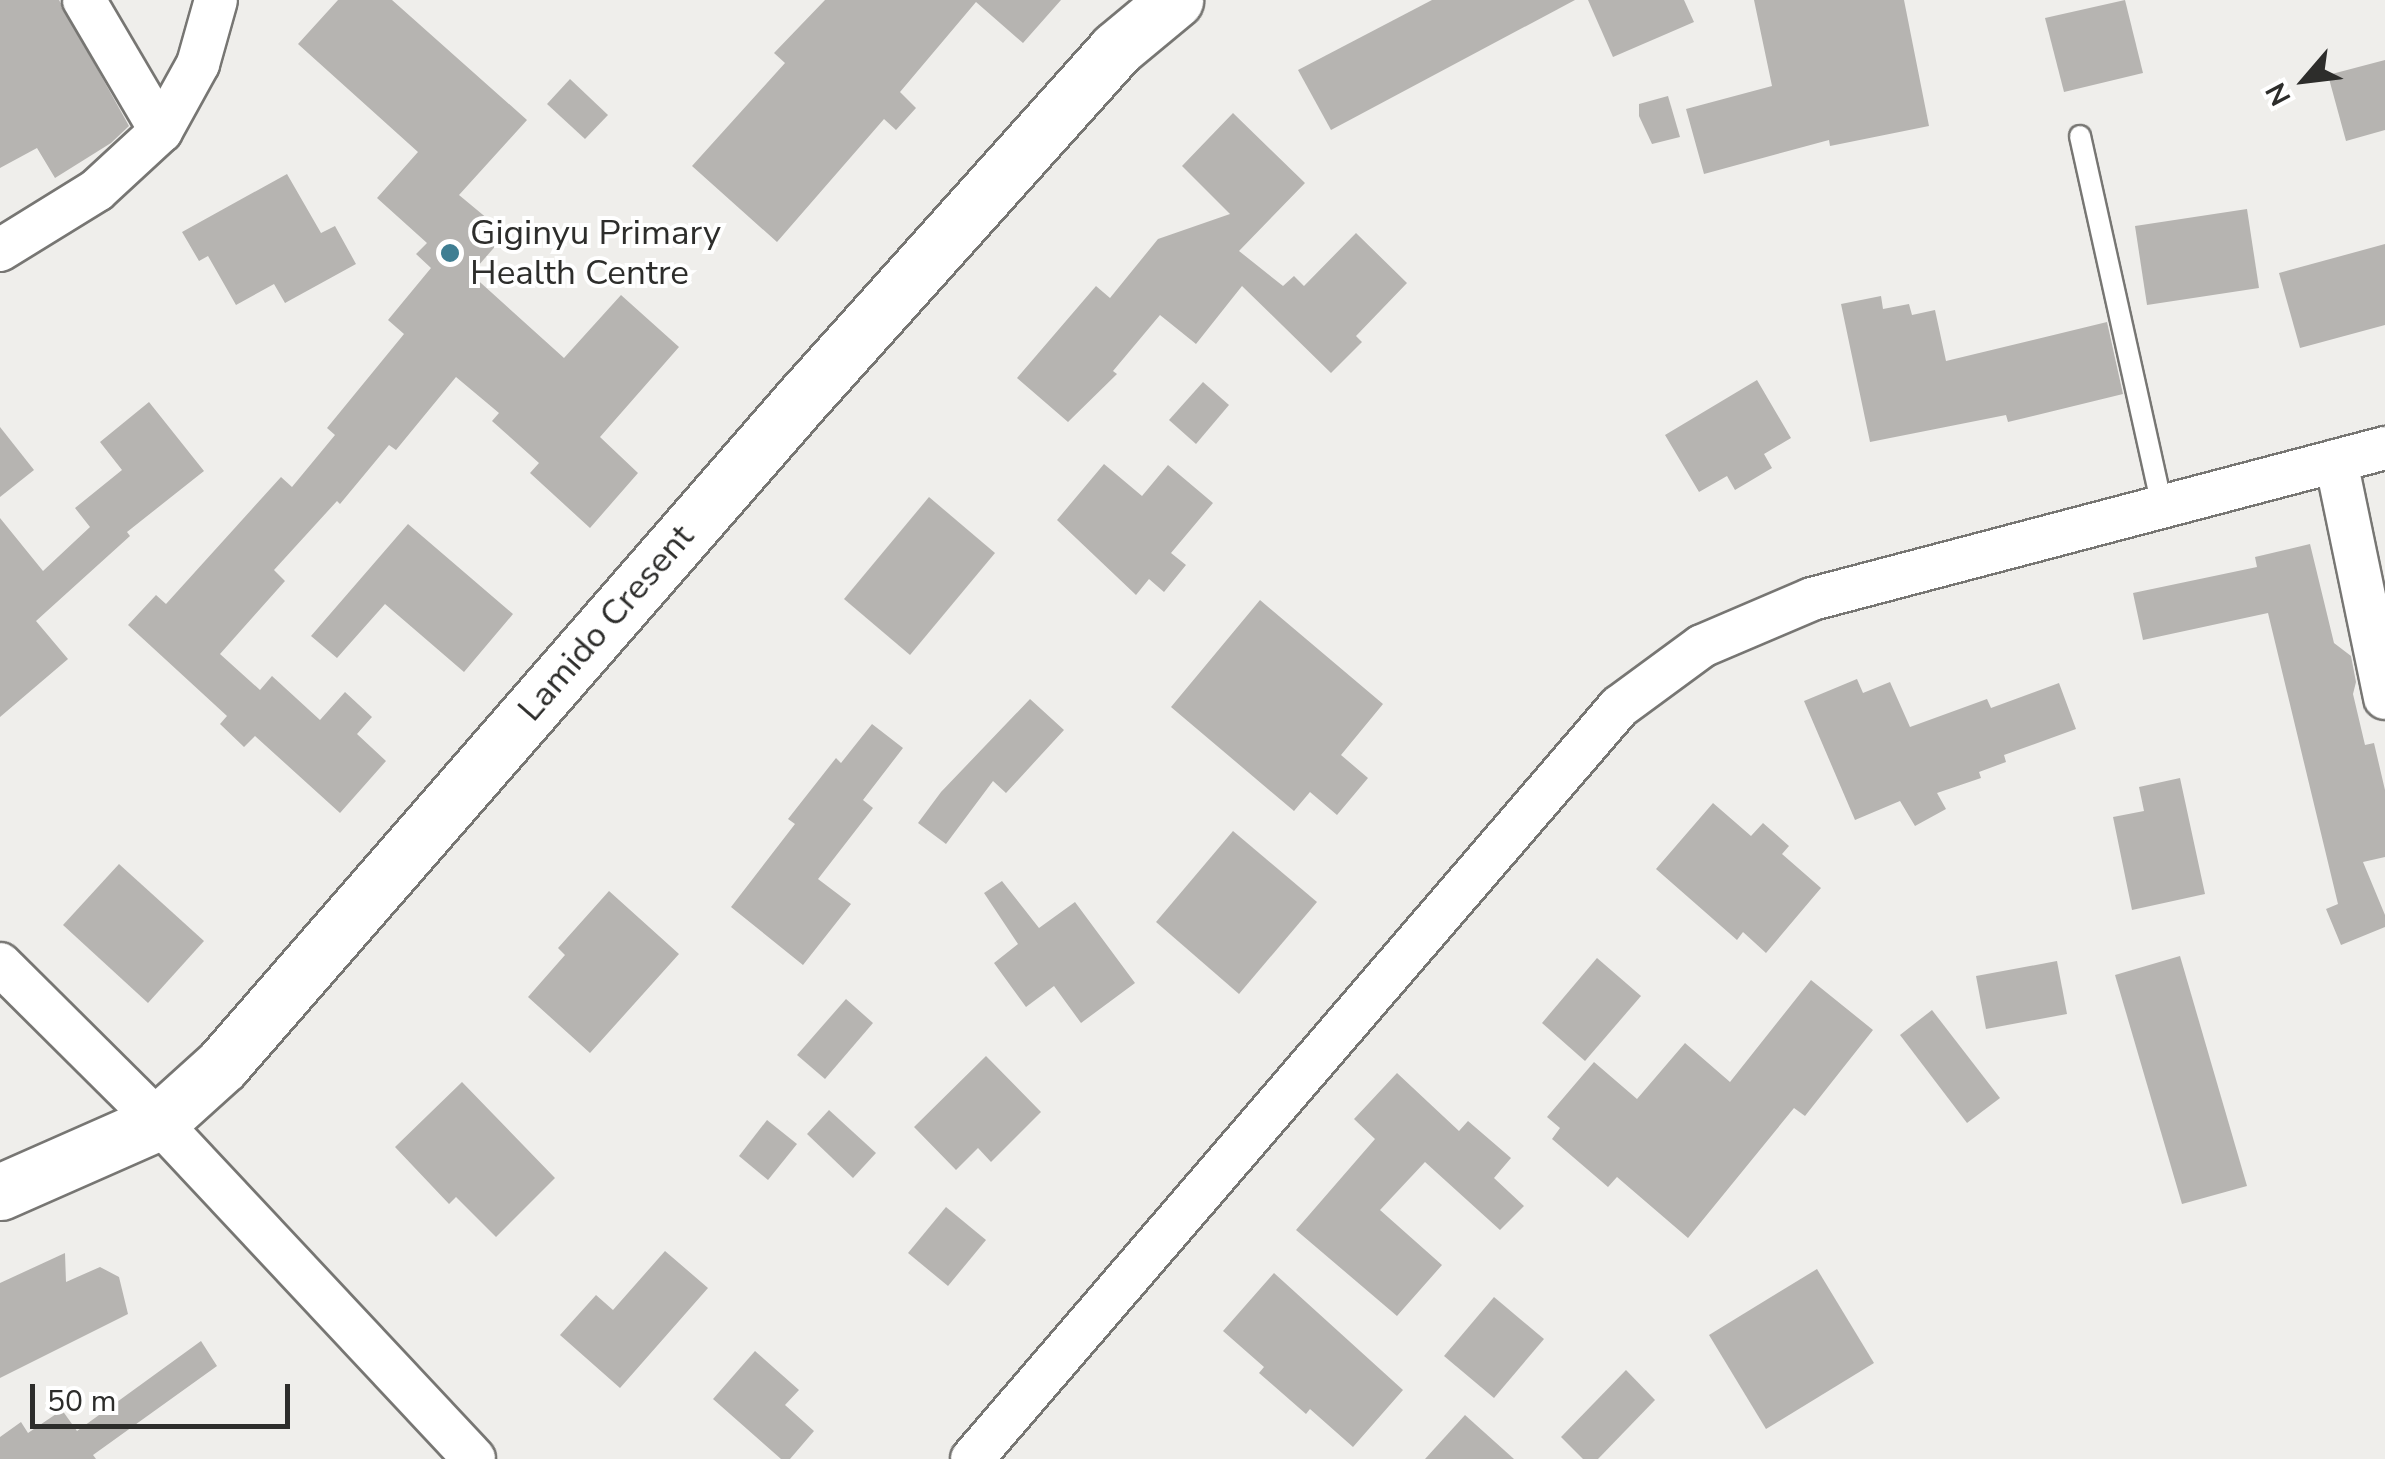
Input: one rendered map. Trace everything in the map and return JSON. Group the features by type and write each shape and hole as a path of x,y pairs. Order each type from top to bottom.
{"street":[{"path":"84,0 161,130"},
{"path":"0,250 97,190 161,130 198,64 216,0"},
{"name":"Lamido Cresent","path":"0,1192 159,1122 222,1064 804,397 1116,49 1175,0"},
{"path":"972,1459 1619,708 1702,646 1812,599 2385,448"},
{"path":"2336,461 2385,698"},
{"path":"0,964 159,1122 474,1459"}],"lane":[{"path":"2080,136 2162,506"}],"building":[{"path":"0,0 59,0 129,126 111,143 55,178 37,148 0,168"},
{"path":"338,0 392,0 527,120 459,195 506,234 471,274 564,358 621,295 679,347 600,437 638,473 590,528 530,473 539,463 492,421 499,413 456,377 396,450 389,445 340,504 337,501 274,570 285,581 220,654 260,690 272,676 320,720 345,692 372,717 357,734 386,761 340,813 255,736 244,747 220,724 227,716 128,625 156,595 166,604 281,477 292,487 335,435 327,428 404,334 388,320 431,268 416,254 427,243 377,198 418,152 298,44"},
{"path":"825,0 1061,0 1023,43 976,2 900,92 916,108 896,130 884,119 777,242 692,166 785,63 774,53"},
{"path":"1432,0 1575,0 1331,130 1298,70"},
{"path":"1588,0 1684,0 1694,22 1613,57"},
{"path":"1754,0 1904,0 1929,126 1830,146 1829,140 1704,174 1686,109 1772,86"},
{"path":"2125,0 2143,73 2064,92 2045,18"},
{"path":"2385,60 2385,130 2346,141 2328,75"},
{"path":"570,79 608,115 585,139 547,104"},
{"path":"1668,96 1680,137 1652,144 1639,116 1639,104"},
{"path":"1233,113 1305,183 1239,251 1283,286 1294,276 1304,286 1356,233 1407,283 1356,336 1362,342 1331,373 1242,286 1196,344 1160,315 1113,371 1117,374 1068,422 1017,378 1096,286 1110,298 1158,239 1230,214 1182,166"},
{"path":"287,174 321,233 335,226 356,264 285,303 274,284 236,305 208,256 199,261 182,232"},
{"path":"2247,209 2259,288 2147,305 2135,226"},
{"path":"2385,244 2385,325 2300,348 2279,273"},
{"path":"1881,296 1883,309 1909,304 1912,315 1935,310 1946,361 2107,322 2123,394 2008,422 2006,415 1870,442 1841,304"},
{"path":"1757,380 1791,438 1764,454 1772,468 1735,490 1727,476 1699,492 1665,435"},
{"path":"1203,382 1229,405 1196,444 1169,420"},
{"path":"149,402 204,471 127,532 130,536 36,621 68,659 0,717 0,518 43,571 90,527 75,508 122,470 100,442"},
{"path":"0,427 34,470 0,497"},
{"path":"1104,464 1142,496 1168,465 1213,503 1171,553 1186,565 1164,592 1149,579 1136,595 1057,520"},
{"path":"929,497 995,553 910,655 844,599"},
{"path":"408,524 513,614 464,672 385,604 337,658 311,636"},
{"path":"2310,544 2334,643 2351,656 2356,682 2353,694 2365,745 2374,743 2385,790 2385,857 2363,862 2385,915 2385,927 2341,945 2326,909 2338,904 2268,613 2143,640 2133,593 2257,567 2255,557"},
{"path":"1260,600 1383,704 1341,755 1368,778 1337,815 1310,792 1294,811 1171,707"},
{"path":"1857,679 1863,693 1890,682 1910,727 1987,699 1991,708 2059,683 2076,729 2004,755 2006,762 1979,772 1981,778 1937,793 1946,809 1915,826 1900,801 1855,820 1804,701"},
{"path":"1030,699 1064,730 1006,793 993,781 946,844 918,823 941,792"},
{"path":"872,724 903,748 863,800 873,808 818,879 851,904 803,965 731,907 795,824 788,819 836,758 841,763"},
{"path":"2180,778 2205,894 2132,910 2113,817 2144,811 2139,787"},
{"path":"1713,803 1751,836 1763,823 1789,846 1782,854 1821,888 1766,953 1743,932 1737,940 1656,869"},
{"path":"1233,831 1317,902 1239,994 1156,922"},
{"path":"119,864 204,941 148,1003 63,925"},
{"path":"1002,881 1039,928 1075,902 1135,983 1081,1023 1054,986 1026,1007 994,963 1018,944 984,893"},
{"path":"609,891 679,954 590,1053 528,997 565,955 558,948"},
{"path":"2180,956 2247,1186 2182,1204 2115,975"},
{"path":"1597,958 1641,996 1585,1061 1542,1023"},
{"path":"2057,961 2067,1014 1986,1029 1976,976"},
{"path":"1811,980 1873,1030 1805,1116 1794,1108 1688,1238 1617,1177 1608,1187 1552,1139 1560,1128 1547,1117 1594,1062 1637,1099 1685,1043 1730,1082"},
{"path":"846,999 873,1023 825,1079 797,1055"},
{"path":"1932,1010 2000,1098 1967,1123 1900,1035"},
{"path":"986,1056 1041,1112 991,1162 978,1148 956,1170 914,1127"},
{"path":"1397,1073 1459,1131 1468,1121 1511,1158 1494,1178 1524,1206 1500,1230 1425,1162 1380,1210 1442,1265 1397,1316 1296,1230 1375,1139 1354,1119"},
{"path":"462,1082 555,1178 496,1237 456,1197 449,1204 395,1147"},
{"path":"829,1110 876,1153 853,1178 807,1134"},
{"path":"767,1120 797,1144 768,1180 739,1156"},
{"path":"946,1207 986,1240 948,1286 908,1253"},
{"path":"665,1251 708,1288 620,1388 560,1335 596,1295 613,1310"},
{"path":"65,1253 66,1282 100,1267 119,1277 128,1314 0,1378 0,1283"},
{"path":"1817,1269 1874,1363 1766,1429 1709,1335"},
{"path":"1274,1273 1403,1390 1353,1447 1310,1409 1306,1414 1259,1373 1264,1367 1223,1331"},
{"path":"1494,1297 1544,1339 1494,1398 1444,1356"},
{"path":"201,1341 217,1366 93,1455 96,1459 0,1459 0,1437 21,1422 28,1433 62,1410 77,1431"},
{"path":"755,1351 799,1390 785,1405 814,1431 790,1459 781,1459 713,1399"},
{"path":"1626,1370 1655,1400 1598,1459 1583,1459 1561,1437"},
{"path":"1465,1415 1514,1459 1425,1459"}],"place":[{"name":"Giginyu Primary Health Centre","path":"450,253"}]}
